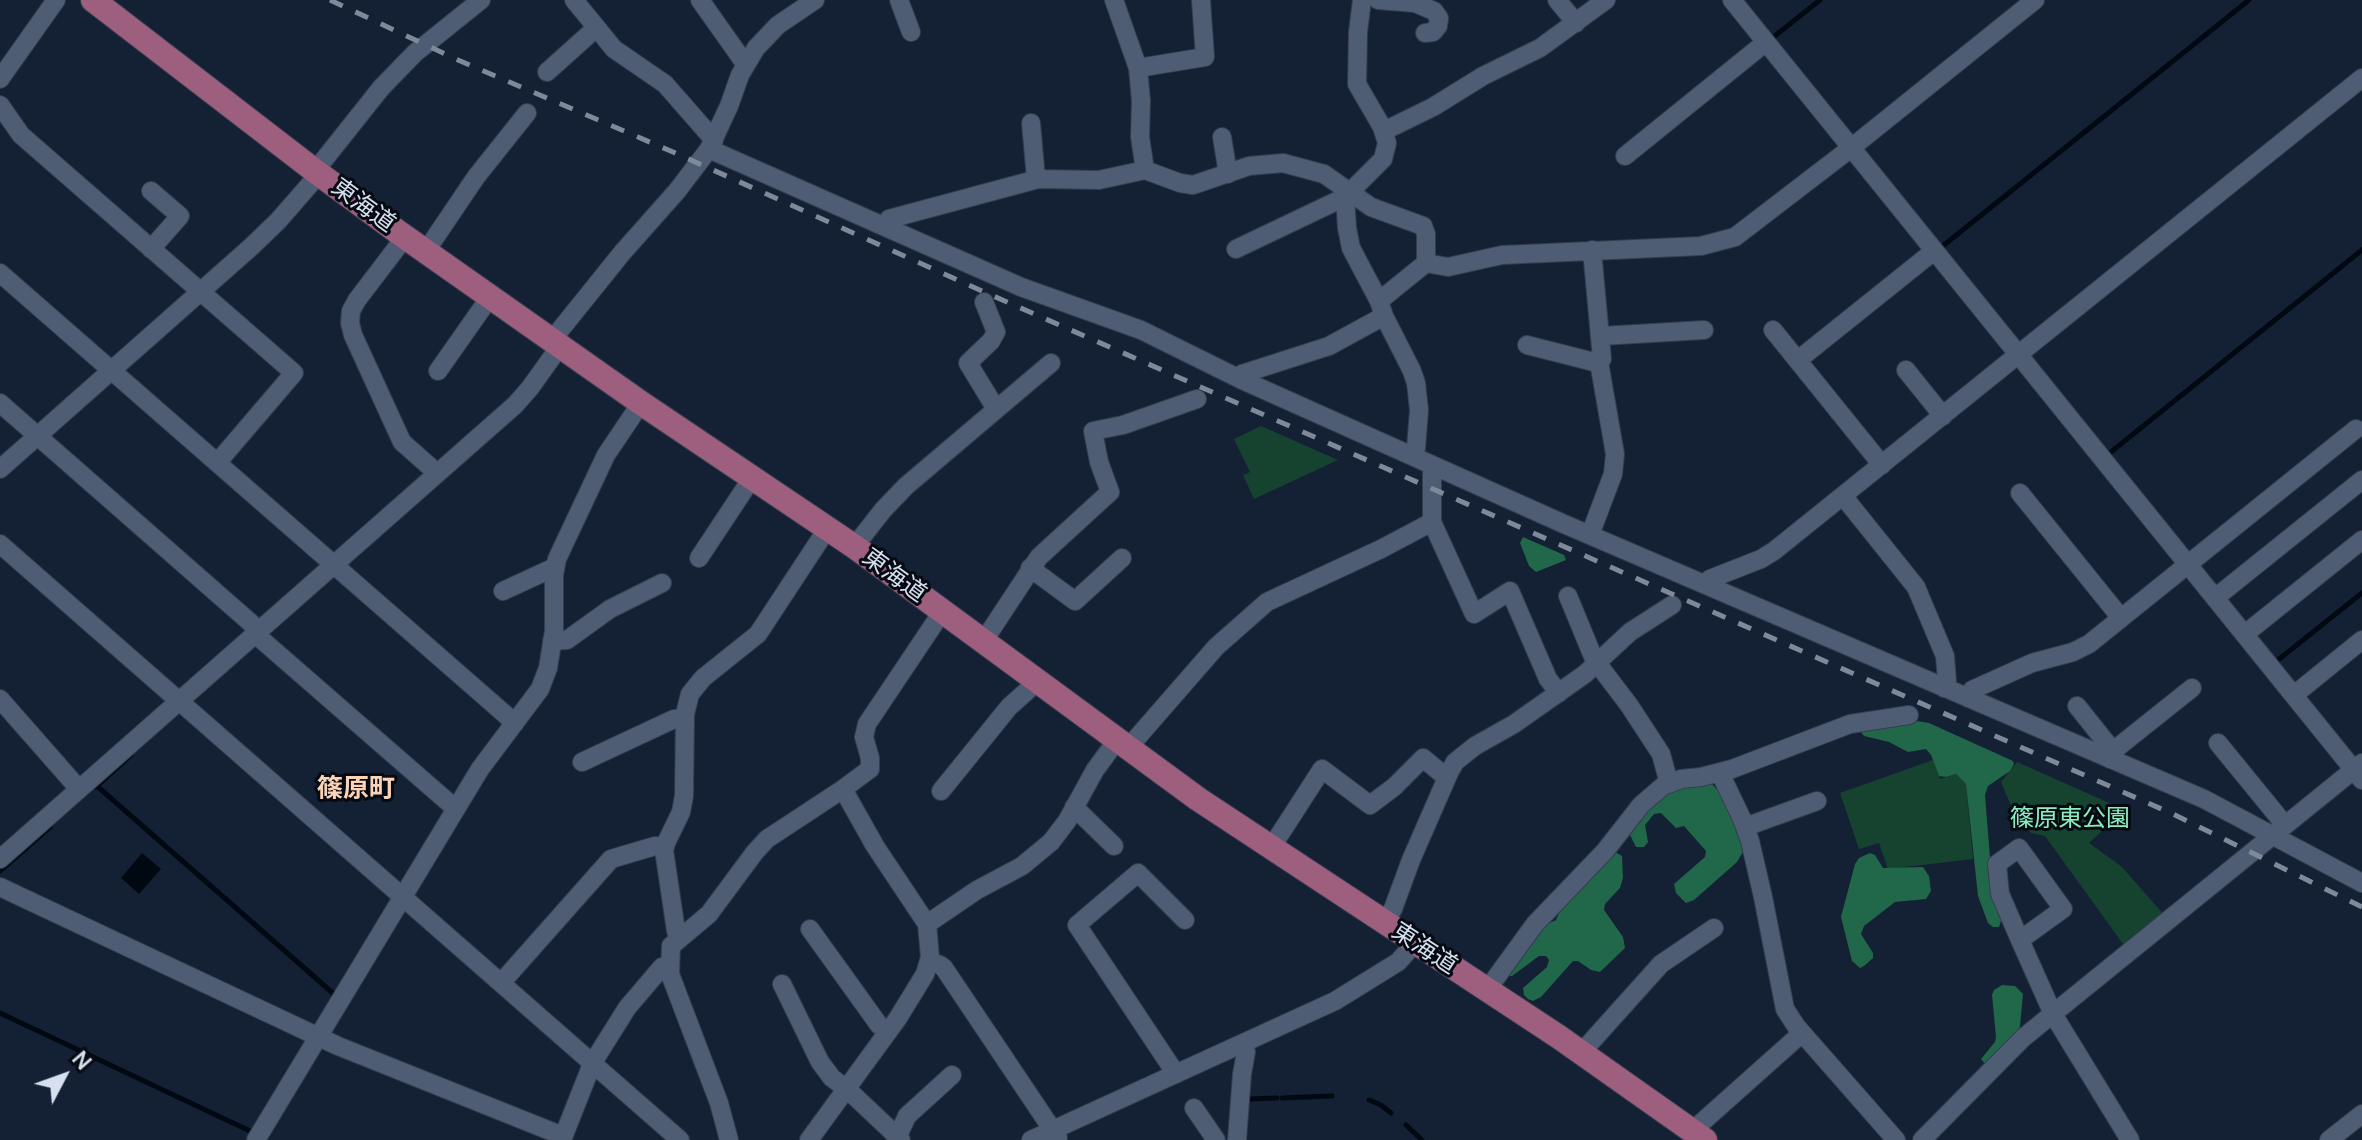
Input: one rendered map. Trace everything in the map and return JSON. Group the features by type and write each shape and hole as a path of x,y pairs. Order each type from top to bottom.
{"main road":[{"name":"東海道","path":"93,0 405,237 641,403 854,547 1122,744 1271,848 1581,1053 1699,1136"}],"street":[{"path":"0,79 56,0"},
{"path":"0,469 269,230 317,172 354,119 389,79 415,53 481,0"},
{"path":"574,0 614,49 665,84 712,145 885,227 1041,295 1141,330 1240,379 1590,535 1944,688 2112,755 2279,831 2362,883"},
{"path":"700,0 746,65"},
{"path":"0,859 523,397 556,343 622,253 677,191 712,145 756,48 778,25 815,0"},
{"path":"899,0 911,32"},
{"path":"1114,0 1138,68 1140,137 1145,170"},
{"path":"1138,68 1205,57 1201,0"},
{"path":"1236,249 1347,195 1383,159 1387,143 1384,131 1357,84 1362,0"},
{"path":"1378,0 1415,3 1434,11 1439,18 1438,26 1433,32 1425,33"},
{"path":"1557,0 1576,23"},
{"path":"1384,131 1540,48 1606,0"},
{"path":"1732,0 2188,565 2359,771 2279,831 2012,1048 1922,1140"},
{"path":"1426,263 1448,267 1502,255 1701,246 1735,237 2035,0"},
{"path":"547,72 596,28"},
{"path":"1625,156 1766,42"},
{"path":"1707,585 1710,579 1768,556 2362,78"},
{"path":"0,105 21,135 151,249 298,368 217,463"},
{"path":"426,251 484,166 527,113"},
{"path":"1031,123 1036,179"},
{"path":"1222,137 1228,174"},
{"path":"885,227 889,219 1036,179 1099,180 1145,170 1193,185 1260,164 1283,163 1324,174 1347,195 1380,212 1423,226 1426,263 1358,331 1318,350 1242,374 1240,379"},
{"path":"151,249 180,216 161,192"},
{"path":"1347,195 1347,228 1351,248 1416,383 1419,410 1413,456"},
{"path":"405,237 357,300 351,311 350,323 402,442 437,473"},
{"path":"1590,535 1613,474 1615,454 1599,362 1603,354 1592,250"},
{"path":"1798,360 1934,251"},
{"path":"0,273 515,723"},
{"path":"438,371 490,297"},
{"path":"984,302 996,332 968,363 996,409"},
{"path":"1601,336 1704,330"},
{"path":"1773,330 1882,465"},
{"path":"1527,345 1599,362"},
{"path":"854,547 895,497 946,450 1051,363"},
{"path":"1906,370 1943,416"},
{"path":"983,642 1044,551 1110,492 1099,462 1093,431 1136,421 1197,399"},
{"path":"0,403 252,624 262,640 456,809"},
{"path":"256,1140 488,757 534,699 545,679 555,619 555,567 601,465 641,403"},
{"path":"1968,698 1972,690 2032,663 2081,649 2356,429"},
{"path":"1432,465 1432,522 1474,614 1510,591 1548,679 1559,693"},
{"path":"699,558 752,478"},
{"path":"2215,598 2362,480"},
{"path":"1843,496 1916,587 1945,656 1947,681 1944,688"},
{"path":"2021,502 2121,618"},
{"path":"927,924 1041,851 1060,832 1095,770 1216,647 1267,602 1432,522"},
{"path":"680,937 676,931 665,847 678,819 684,796 686,704 695,685 758,634 827,529"},
{"path":"2245,634 2362,540"},
{"path":"0,544 680,1140"},
{"path":"1030,568 1075,601 1122,558"},
{"path":"503,591 555,567"},
{"path":"552,641 567,640 610,609 658,591"},
{"path":"1568,596 1598,664 1661,754 1669,783"},
{"path":"1384,922 1393,909 1411,860 1455,762 1464,753 1559,693 1598,664 1630,632 1672,605"},
{"path":"729,1140 719,1103 672,981 669,966 671,946 716,907 760,845 870,769 864,737 867,724 942,612"},
{"path":"2294,695 2362,640"},
{"path":"941,791 1035,680"},
{"path":"2112,755 2192,688"},
{"path":"0,699 79,789"},
{"path":"2077,706 2112,755"},
{"path":"1487,990 1535,924 1605,851 1655,792 1669,783 1720,773 1762,759 1850,724 1909,715"},
{"path":"582,762 674,719 685,719"},
{"path":"2218,743 2279,831"},
{"path":"1271,848 1322,769 1370,805 1394,787 1423,758 1447,778"},
{"path":"1720,773 1745,827 1763,897 1785,1009 1802,1033 1896,1140"},
{"path":"809,1140 888,1032 930,961 927,924 875,846 843,789"},
{"path":"1745,827 1817,801"},
{"path":"1074,807 1114,846"},
{"path":"501,983 611,859 655,846 665,847"},
{"path":"2020,940 2063,909 2019,848 1997,864 2000,894 2020,940 2053,1014 2130,1140"},
{"path":"1176,1074 1077,925 1138,873 1185,920"},
{"path":"0,887 318,1037 562,1139 592,1064 634,997 662,967 669,966"},
{"path":"1581,1053 1661,964 1714,928"},
{"path":"810,929 879,1025 888,1032"},
{"path":"1031,1140 1056,1135 1176,1074 1346,995 1398,962 1415,943"},
{"path":"930,961 944,968 1056,1135"},
{"path":"782,984 815,1055 832,1078 899,1139 907,1116 952,1075"},
{"path":"1699,1136 1700,1124 1802,1033"},
{"path":"1237,1140 1246,1052 1243,1044"},
{"path":"1194,1108 1216,1140"},
{"path":"2329,1140 2362,1114"}],"green space":[{"path":"1261,426 1338,460 1254,499 1243,475 1250,472 1234,439"},
{"path":"1523,537 1564,555 1566,560 1536,572 1529,566 1520,543"},
{"path":"1910,720 1929,723 2013,761 2010,771 1988,786 1985,795 1993,896 2002,918 1999,927 1988,923 1978,896 1966,784 1956,774 1939,776 1926,749 1908,752 1889,742 1864,736 1860,731"},
{"path":"1933,760 1940,779 1956,774 1966,784 1973,859 1888,869 1879,843 1859,849 1840,793"},
{"name":"篠原東公園","path":"2017,762 2125,810 2089,843 2122,867 2165,916 2126,948 2045,836 2031,833 2012,808 2001,782"},
{"path":"1712,784 1725,798 1744,850 1737,862 1694,900 1686,903 1676,893 1674,884 1705,857 1706,851 1684,826 1676,828 1661,813 1654,814 1645,825 1648,842 1644,847 1636,847 1629,833 1666,791"},
{"path":"1615,852 1622,856 1623,878 1620,888 1605,904 1604,910 1623,937 1625,948 1600,972 1573,961 1541,997 1533,1001 1528,999 1523,988 1547,967 1549,960 1546,956 1539,956 1512,976 1507,976 1543,926 1556,920 1562,906"},
{"path":"1870,853 1875,855 1883,868 1923,867 1929,876 1931,891 1926,899 1895,902 1864,926 1861,934 1873,958 1860,968 1852,961 1841,917 1855,864 1859,858"},
{"path":"2002,985 2015,986 2023,994 2020,1026 2018,1033 1985,1064 1981,1059 1996,1037 1992,995"}],"shaded area":[{"path":"142,853 161,869 139,894 121,878"}],"waterway":[{"path":"1771,39 1820,0"},
{"path":"1939,249 2249,0"},
{"path":"2106,456 2362,250"},
{"path":"2278,660 2362,593"},
{"path":"96,787 131,755"},
{"path":"97,786 335,995"},
{"path":"0,871 50,827"},
{"path":"0,1013 252,1132"},
{"path":"1282,1098 1332,1096"},
{"path":"1248,1099 1277,1098"},
{"path":"1369,1100 1391,1113"},
{"path":"1406,1125 1422,1140"}],"railway":[{"path":"330,0 458,60 2173,814 2362,907"}],"district":[{"name":"篠原町","path":"356,790"}]}
